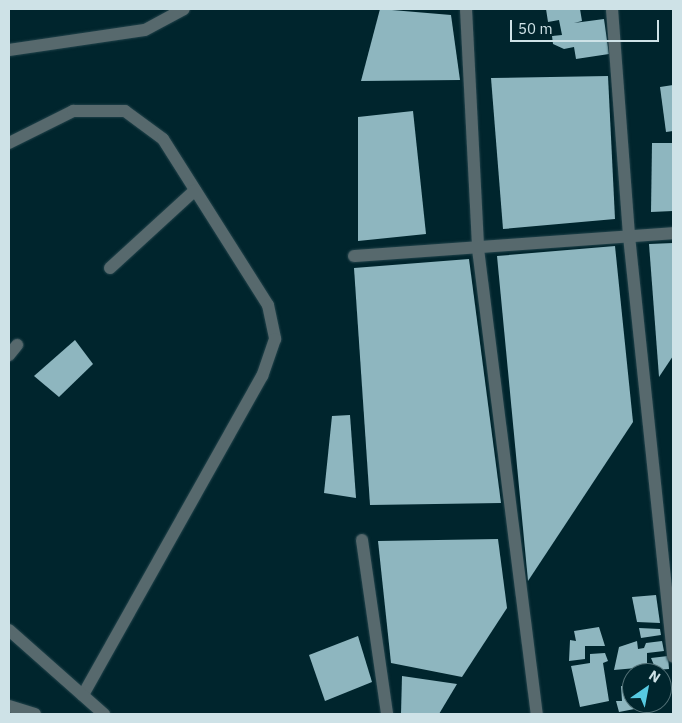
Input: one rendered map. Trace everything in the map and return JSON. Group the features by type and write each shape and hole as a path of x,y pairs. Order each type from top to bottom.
{"street":[{"path":"9,50 145,30 184,9"},
{"path":"466,9 478,249 537,714"},
{"path":"612,9 629,236 671,620 673,657"},
{"path":"9,143 73,111 125,111 163,139 268,305 275,339 262,376 83,695"},
{"path":"110,268 196,190"},
{"path":"354,256 478,249 673,233"},
{"path":"362,540 387,714"},
{"path":"9,630 104,714"},
{"path":"9,706 35,714"}],"building":[{"path":"380,9 451,15 460,80 361,81"},
{"path":"546,9 580,9 582,21 574,23 604,19 609,54 576,59 574,47 564,49 553,44 552,36 562,35 559,20 548,22"},
{"path":"608,76 615,219 503,229 491,78"},
{"path":"673,85 673,131 666,132 660,87"},
{"path":"413,111 426,234 358,241 358,117"},
{"path":"652,143 673,143 673,211 651,212"},
{"path":"673,243 673,356 659,377 649,244"},
{"path":"615,246 633,422 528,581 497,256"},
{"path":"469,259 501,503 370,505 354,268"},
{"path":"75,340 93,364 59,397 34,376"},
{"path":"350,415 356,498 324,493 332,416"},
{"path":"498,539 507,608 462,677 391,663 378,541"},
{"path":"656,595 660,623 637,622 632,597"},
{"path":"599,627 605,646 585,646 585,659 569,661 570,640 576,641 574,631"},
{"path":"639,628 660,629 661,635 641,638"},
{"path":"358,636 372,682 325,701 309,655"},
{"path":"637,641 638,649 644,648 646,643 662,641 664,651 647,653 647,663 622,663 622,669 614,670 619,647"},
{"path":"605,653 608,661 603,663 609,701 580,707 571,666 590,663 590,654"},
{"path":"668,656 669,663 653,663 651,658"},
{"path":"402,676 457,684 439,714 401,714"},
{"path":"616,701 622,701 622,711 619,712"}]}
